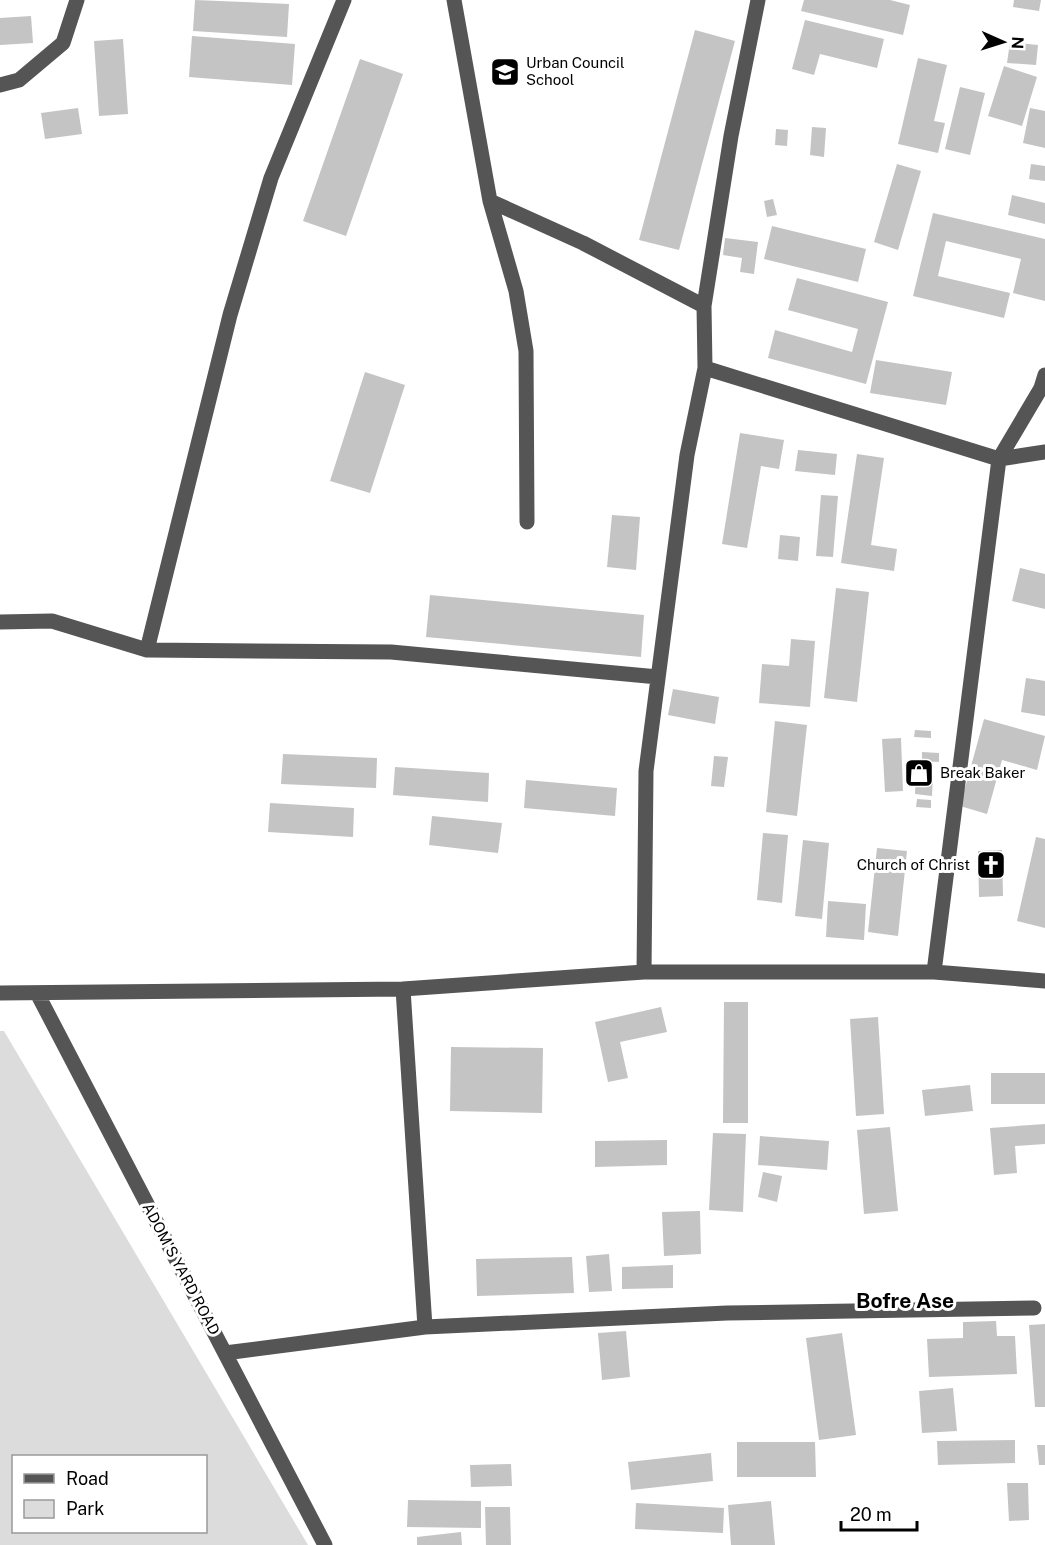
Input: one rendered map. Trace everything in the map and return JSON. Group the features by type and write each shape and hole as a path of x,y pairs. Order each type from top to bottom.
{"street":[{"path":"0,85 19,80 63,42 77,0"},
{"path":"147,650 230,315 271,178 344,0"},
{"path":"454,0 490,201 516,291 526,351 527,522"},
{"path":"644,972 646,771 687,455 705,368 704,306 731,136 758,0"},
{"path":"490,201 583,243 704,306"},
{"path":"705,368 999,459 1045,452"},
{"path":"934,972 999,459 1041,388 1045,375"},
{"path":"0,622 52,621 147,650 391,652 658,677"},
{"path":"0,993 403,989 644,972 934,972 1045,981"},
{"path":"403,989 425,1327"},
{"name":"ADOM'S YARD ROAD","path":"37,993 325,1545"},
{"path":"225,1353 425,1327 727,1313 1034,1308"}],"green space":[{"path":"0,1031 4,1031 308,1545 0,1545"}],"building":[{"path":"195,0 289,4 287,37 193,31"},
{"path":"804,0 890,0 910,5 903,35 801,11"},
{"path":"1014,0 1041,0 1039,11 1013,7"},
{"path":"31,16 33,43 0,45 0,18"},
{"path":"805,20 884,39 877,68 820,54 814,75 792,69"},
{"path":"695,30 735,41 679,250 639,240"},
{"path":"192,36 295,44 292,85 189,77"},
{"path":"123,39 128,114 99,116 94,41"},
{"path":"1010,42 1038,45 1036,65 1007,63"},
{"path":"918,58 947,65 934,121 945,123 938,153 898,144"},
{"path":"360,59 403,74 346,236 303,221"},
{"path":"1004,66 1037,77 1022,126 988,116"},
{"path":"960,87 985,93 970,155 945,149"},
{"path":"78,108 82,134 45,139 41,113"},
{"path":"1030,108 1045,111 1045,148 1023,143"},
{"path":"812,127 826,128 824,157 810,155"},
{"path":"776,129 788,130 787,146 775,145"},
{"path":"897,164 921,171 898,250 874,242"},
{"path":"1031,164 1045,166 1045,181 1029,179"},
{"path":"1012,195 1045,203 1045,224 1008,215"},
{"path":"773,199 777,215 767,217 764,201"},
{"path":"933,213 1045,239 1045,301 1013,293 1021,259 946,241 938,276 1010,293 1004,318 913,296"},
{"path":"772,226 866,249 858,282 764,259"},
{"path":"725,238 758,242 754,274 740,272 742,258 723,255"},
{"path":"797,278 888,302 866,384 768,358 775,330 852,352 858,329 788,310"},
{"path":"876,360 952,372 946,405 870,393"},
{"path":"365,372 405,385 370,493 330,481"},
{"path":"740,433 784,440 779,469 761,466 747,548 722,544"},
{"path":"798,450 837,454 835,475 795,471"},
{"path":"857,454 884,458 871,545 897,549 894,571 841,563"},
{"path":"821,495 838,496 833,557 816,556"},
{"path":"612,515 640,517 636,570 607,567"},
{"path":"780,535 800,537 798,561 778,559"},
{"path":"1020,568 1045,574 1045,609 1012,601"},
{"path":"836,588 869,592 857,702 824,698"},
{"path":"430,595 644,615 641,657 426,637"},
{"path":"791,639 815,641 810,707 759,703 762,664 789,666"},
{"path":"1026,678 1045,681 1045,716 1021,712"},
{"path":"673,689 719,697 715,724 668,715"},
{"path":"984,719 1045,736 1037,770 1002,760 987,814 960,806"},
{"path":"775,721 807,725 797,816 766,812"},
{"path":"915,730 931,731 931,738 914,737"},
{"path":"901,738 903,791 885,792 882,739"},
{"path":"922,752 939,753 939,762 922,761"},
{"path":"283,754 377,758 376,788 281,784"},
{"path":"714,756 728,757 724,787 711,786"},
{"path":"395,767 489,773 488,802 393,795"},
{"path":"916,773 933,775 932,796 915,794"},
{"path":"526,780 617,788 615,816 524,808"},
{"path":"917,799 931,800 931,808 916,807"},
{"path":"270,803 354,808 353,837 268,832"},
{"path":"432,816 502,823 498,853 429,845"},
{"path":"763,833 788,835 782,903 757,900"},
{"path":"1036,837 1045,839 1045,928 1017,921"},
{"path":"803,840 829,843 822,919 795,916"},
{"path":"877,848 907,851 898,936 868,932"},
{"path":"1002,850 1003,896 979,897 978,851"},
{"path":"828,901 866,904 864,940 826,937"},
{"path":"724,1002 748,1002 748,1123 723,1123"},
{"path":"661,1007 667,1032 620,1042 628,1078 608,1082 595,1022"},
{"path":"878,1017 884,1114 856,1116 850,1019"},
{"path":"451,1047 543,1048 542,1113 450,1111"},
{"path":"991,1073 1045,1073 1045,1104 991,1104"},
{"path":"970,1085 973,1111 925,1116 922,1090"},
{"path":"1045,1124 1045,1144 1015,1146 1017,1173 994,1175 990,1128"},
{"path":"890,1127 898,1211 864,1214 857,1130"},
{"path":"713,1133 746,1134 743,1212 709,1210"},
{"path":"760,1136 829,1141 827,1170 758,1165"},
{"path":"667,1140 667,1165 595,1167 595,1141"},
{"path":"763,1172 782,1176 777,1202 758,1197"},
{"path":"700,1211 701,1254 664,1256 662,1212"},
{"path":"609,1254 612,1291 589,1292 586,1256"},
{"path":"572,1257 574,1293 477,1296 476,1259"},
{"path":"673,1265 673,1288 622,1289 622,1267"},
{"path":"996,1321 997,1336 1015,1336 1017,1374 929,1377 927,1339 963,1338 963,1322"},
{"path":"1045,1324 1045,1407 1035,1407 1029,1325"},
{"path":"626,1331 630,1377 602,1380 598,1333"},
{"path":"842,1333 856,1435 819,1440 806,1338"},
{"path":"953,1388 957,1431 922,1433 919,1391"},
{"path":"1015,1440 1015,1463 938,1465 937,1441"},
{"path":"737,1442 815,1442 816,1477 737,1477"},
{"path":"1037,1445 1045,1445 1045,1465 1039,1465"},
{"path":"711,1453 713,1481 631,1490 628,1462"},
{"path":"511,1464 512,1486 471,1487 470,1465"},
{"path":"1007,1483 1028,1483 1029,1520 1009,1521"},
{"path":"408,1500 481,1501 481,1528 407,1527"},
{"path":"771,1501 775,1545 731,1545 728,1505"},
{"path":"636,1503 724,1508 723,1533 635,1529"},
{"path":"485,1507 510,1507 511,1545 486,1545"},
{"path":"461,1532 462,1545 417,1545 417,1537"}],"place":[{"name":"Urban Council School","path":"505,72"},
{"name":"Break Baker","path":"919,773"},
{"name":"Church of Christ","path":"991,865"}],"district":[{"name":"Bofre Ase","path":"905,1301"}]}
